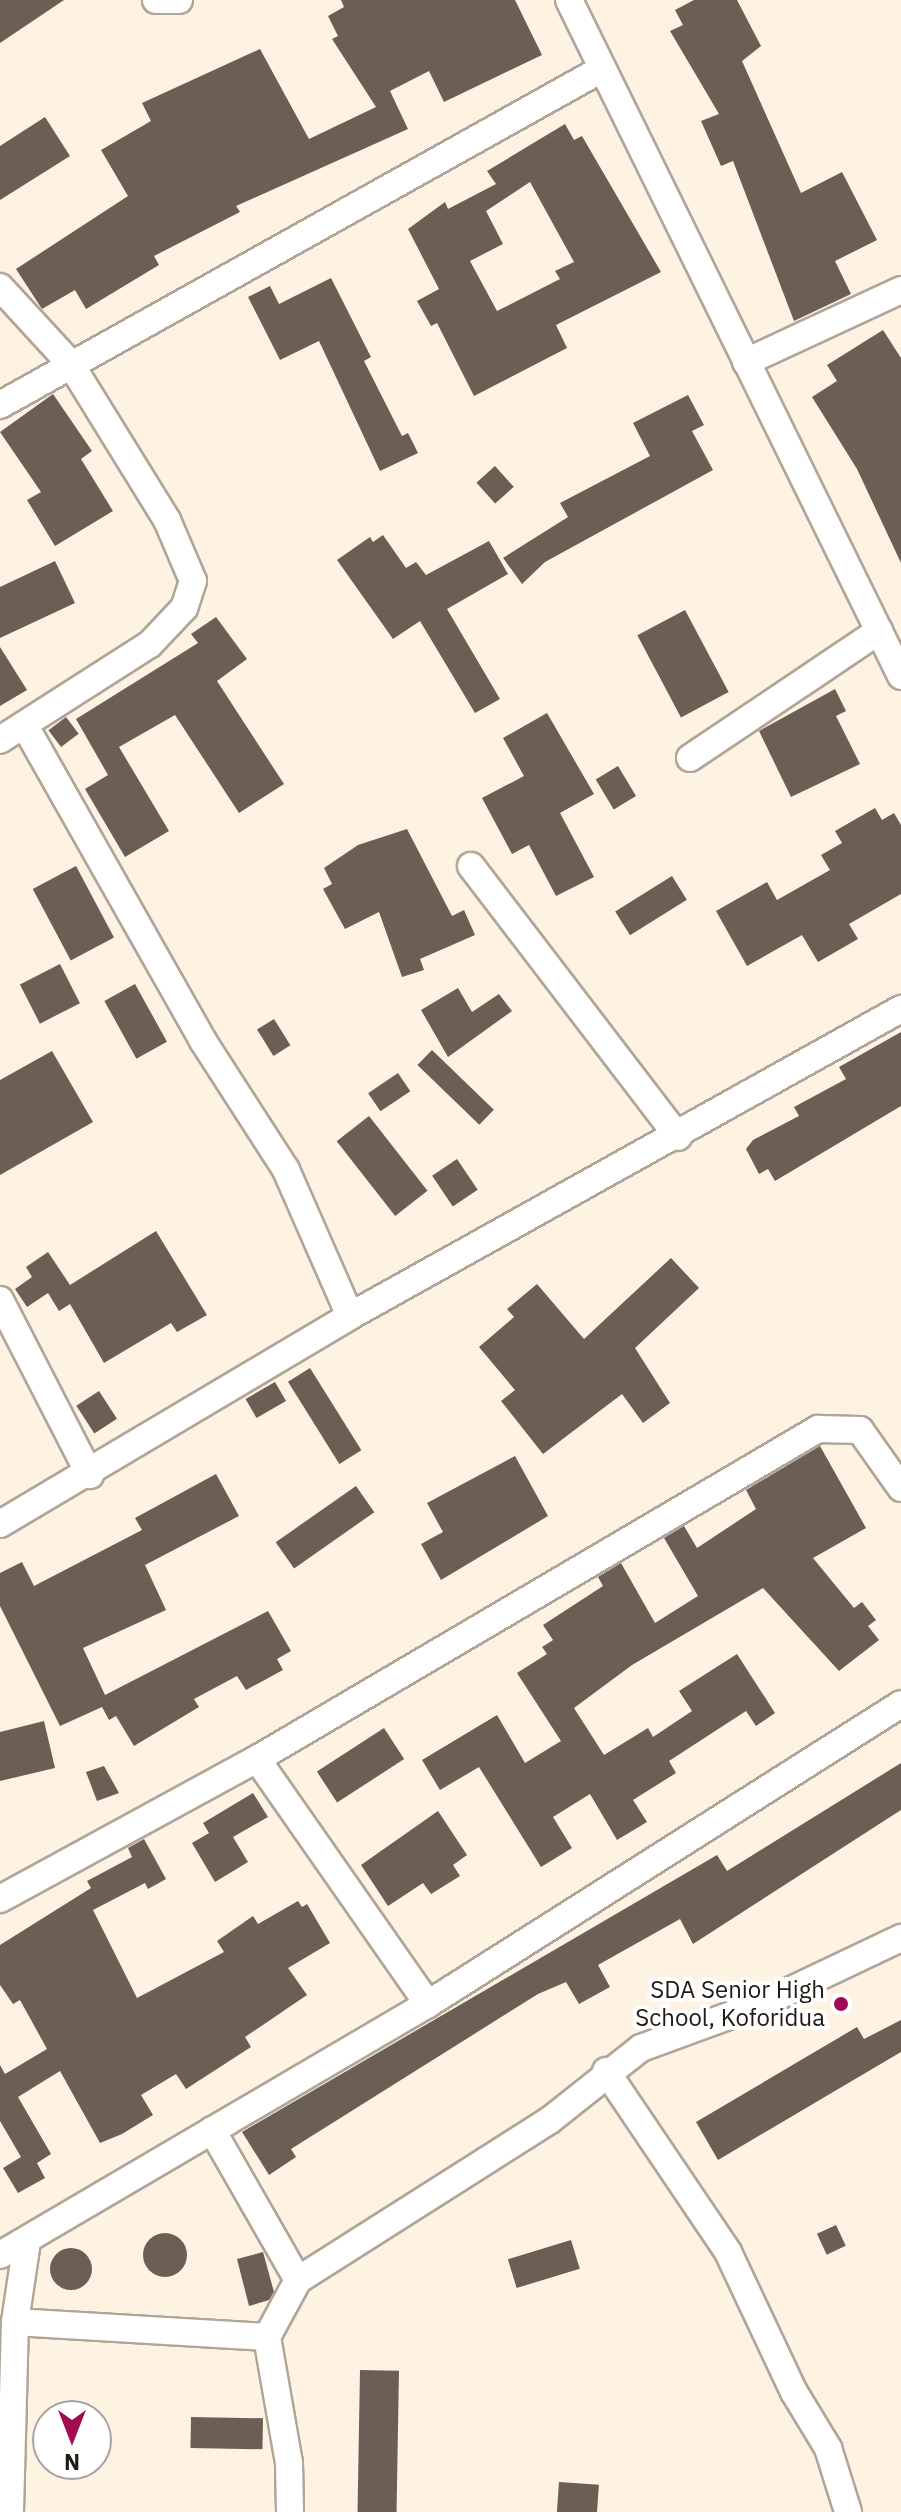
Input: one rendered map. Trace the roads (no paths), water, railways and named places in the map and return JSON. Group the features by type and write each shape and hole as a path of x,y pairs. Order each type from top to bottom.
{"street":[{"path":"156,0 179,0"},
{"path":"569,0 901,676"},
{"path":"0,405 70,363 602,69"},
{"path":"0,287 70,363 167,520 193,581 184,608 150,644 0,740"},
{"path":"746,362 901,290"},
{"path":"690,758 879,631"},
{"path":"25,726 203,1041 286,1170 350,1316"},
{"path":"471,866 678,1137"},
{"path":"0,1524 90,1475 350,1316 678,1137 901,1009"},
{"path":"0,1300 90,1475"},
{"path":"0,1899 257,1759 818,1429 860,1430 901,1488"},
{"path":"0,2255 27,2242 428,2004 901,1704"},
{"path":"257,1759 428,2004"},
{"path":"290,2512 289,2463 267,2337 298,2280 550,2120 606,2071 641,2048 764,2003 901,1938"},
{"path":"606,2071 728,2252 794,2392 828,2448 848,2512"},
{"path":"212,2130 298,2280"},
{"path":"10,2512 15,2322 27,2242"},
{"path":"15,2322 267,2337"}],"place":[{"name":"SDA Senior High School, Koforidua","path":"841,2004"}]}
